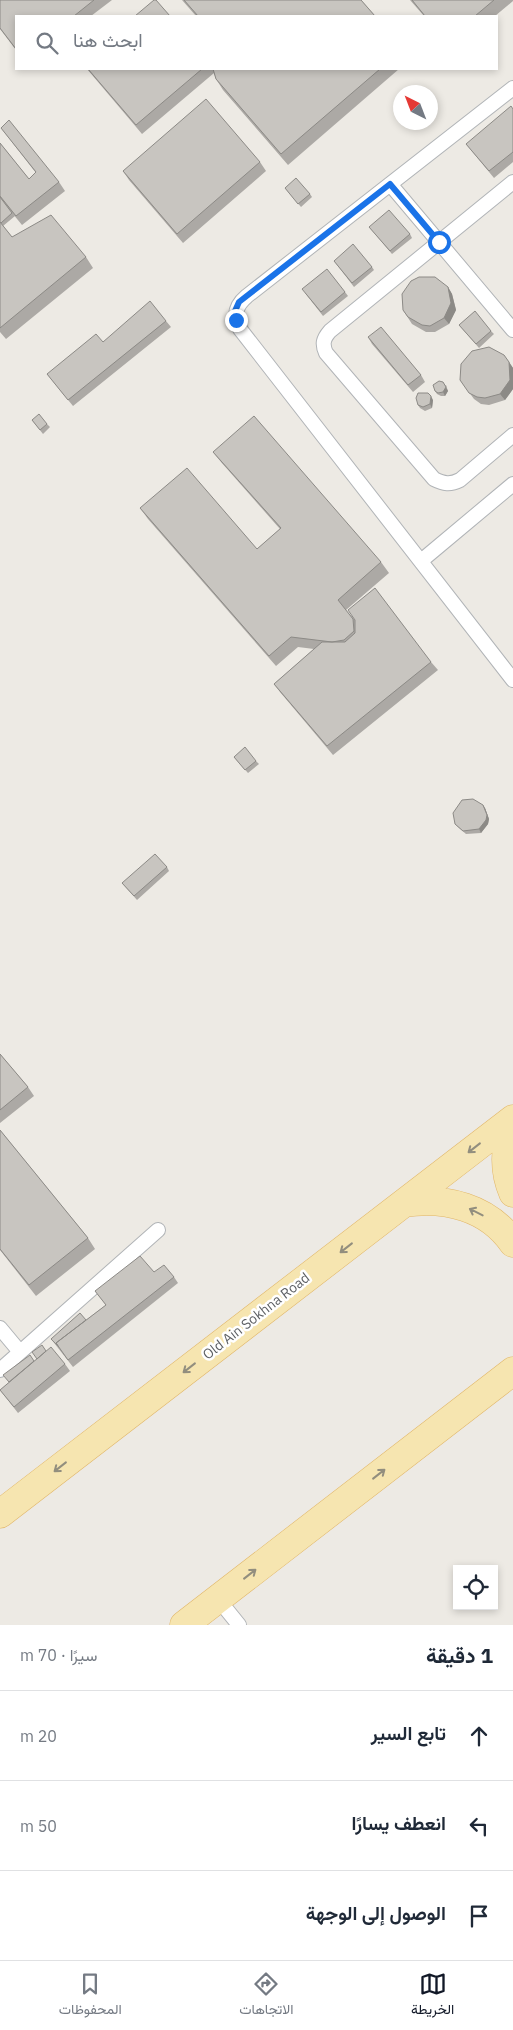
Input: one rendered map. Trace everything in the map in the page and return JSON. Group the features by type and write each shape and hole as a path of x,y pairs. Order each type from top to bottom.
{"main road":[{"path":"513,1121 506,1153 507,1172 513,1193"},
{"name":"Old Ain Sokhna Road","path":"0,1514 404,1202 513,1121"},
{"path":"404,1202 444,1201 463,1206 481,1214 498,1226 513,1243"},
{"path":"184,1625 513,1371"}],"lane":[{"path":"513,88 239,302 235,311 236,320 513,680"},
{"path":"513,182 330,331 324,337 323,345 326,353 338,368 434,479 441,483 451,484 460,480 513,435"},
{"path":"390,184 513,330"},
{"path":"421,561 513,484"},
{"path":"0,1370 158,1230"},
{"path":"0,1328 20,1352"},
{"path":"218,1599 239,1625"}],"building":[{"path":"0,0 94,0 75,15 15,15 15,48 0,28"},
{"path":"156,0 169,15 136,15"},
{"path":"184,0 361,0 374,15 197,15"},
{"path":"412,0 494,0 476,15 424,15"},
{"path":"89,70 201,70 136,125"},
{"path":"213,70 379,70 281,154 216,79"},
{"path":"206,99 260,162 177,234 123,171"},
{"path":"511,106 513,109 513,152 489,171 466,144"},
{"path":"9,120 59,182 16,216 0,196 0,143 29,179 36,172 1,128"},
{"path":"296,178 310,194 298,204 285,188"},
{"path":"0,197 12,213 1,223 0,222"},
{"path":"389,210 410,234 390,251 369,227"},
{"path":"51,215 86,257 0,328 0,222 12,237"},
{"path":"353,244 372,267 352,283 334,261"},
{"path":"327,269 345,292 321,312 302,289"},
{"path":"419,277 435,277 448,287 451,303 444,318 430,326 422,325 408,317 403,310 402,294 411,281"},
{"path":"150,301 166,321 68,400 47,374 96,334 103,342"},
{"path":"475,311 491,331 476,344 459,325"},
{"path":"381,327 421,375 408,385 368,337"},
{"path":"489,347 504,355 509,362 510,380 500,394 485,398 477,397 469,393 460,380 461,364 472,351"},
{"path":"439,381 443,382 446,387 443,392 438,393 433,385"},
{"path":"418,393 428,393 431,396 430,404 423,407 418,405 416,398"},
{"path":"39,414 47,424 40,430 32,420"},
{"path":"254,416 381,562 338,600 353,619 354,631 344,640 332,642 291,637 269,656 140,508 187,468 257,549 281,528 213,452"},
{"path":"375,588 431,662 327,746 274,684 322,642 345,642 355,633 355,620 348,610"},
{"path":"245,747 256,761 245,770 234,757"},
{"path":"473,799 483,805 487,815 486,820 479,829 463,831 455,824 453,813 462,800"},
{"path":"155,854 167,867 134,896 122,883"},
{"path":"0,1054 28,1087 0,1110"},
{"path":"0,1130 88,1238 29,1285 0,1249"},
{"path":"140,1256 154,1272 164,1265 174,1277 68,1360 56,1343 106,1305 95,1291"},
{"path":"80,1313 86,1320 56,1343 58,1346 51,1339"},
{"path":"42,1345 46,1351 37,1359 32,1352"},
{"path":"51,1347 65,1364 14,1407 0,1390"},
{"path":"30,1355 34,1361 9,1382 3,1375"}],"route":[{"path":"236,320 235,311 239,302 390,184 439,242"}]}
